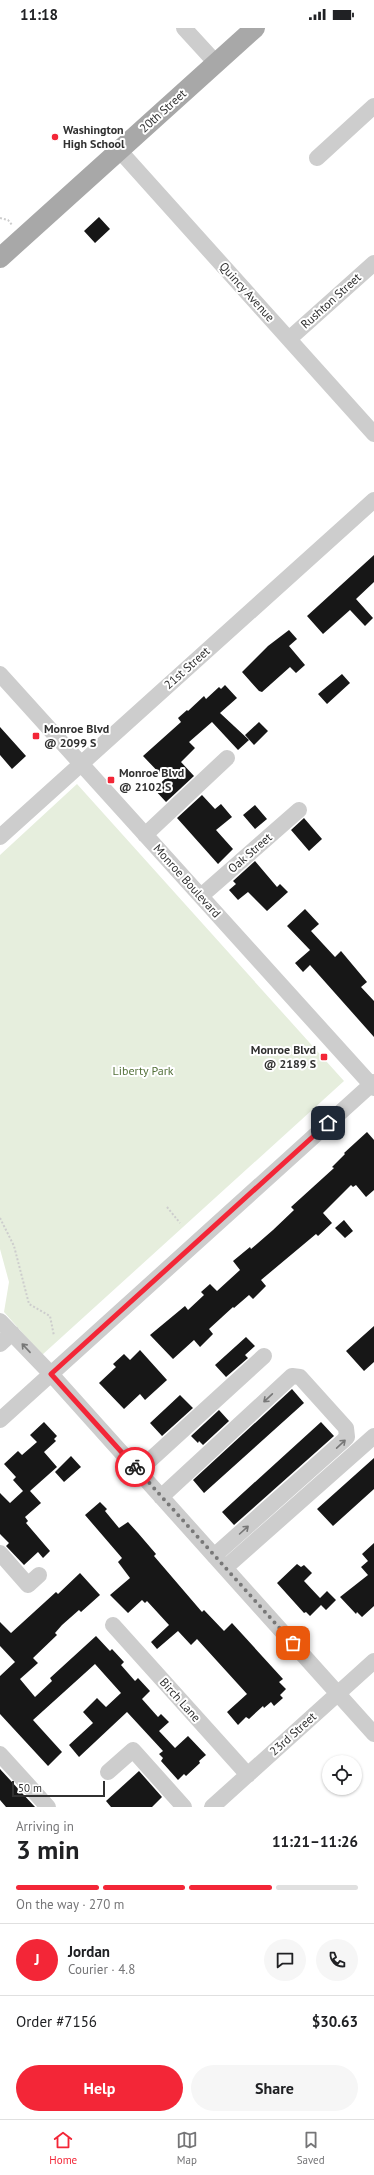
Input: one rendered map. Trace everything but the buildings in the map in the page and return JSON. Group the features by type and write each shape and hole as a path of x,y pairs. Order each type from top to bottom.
{"main road":[{"name":"20th Street","path":"0,258 256,28"}],"street":[{"path":"184,28 216,63"},
{"path":"317,158 374,106"},
{"name":"Quincy Avenue","path":"119,150 374,434"},
{"name":"Rushton Street","path":"289,339 374,263"},
{"name":"21st Street","path":"0,837 374,500"},
{"name":"Monroe Boulevard","path":"0,674 373,1085"},
{"path":"145,835 227,758"},
{"name":"Oak Street","path":"201,896 299,810"},
{"path":"0,1420 373,1085"},
{"path":"0,1321 51,1374 374,1734"},
{"path":"0,1344 12,1333"},
{"path":"138,1471 264,1356"},
{"path":"161,1497 292,1376 300,1377 346,1428 347,1437 343,1441 214,1556"},
{"path":"225,1568 374,1436"},
{"path":"0,1553 28,1585 39,1575"},
{"name":"Birch Lane","path":"113,1625 248,1775"},
{"name":"23rd Street","path":"212,1807 374,1661"},
{"path":"108,1772 133,1750 184,1807"},
{"path":"0,1754 48,1807"}],"path":[{"path":"167,1207 180,1223"},
{"path":"0,1218 14,1246 29,1304 50,1316 54,1336"}],"green space":[{"name":"Liberty Park","path":"77,784 344,1081 42,1355 4,1312 9,1282 0,1249 0,855"}],"way so far":[{"path":"135,1467 293,1643"}],"place":[{"name":"Washington High School","path":"55,137"},
{"name":"Monroe Blvd @ 2099 S","path":"36,736"},
{"name":"Monroe Blvd @ 2102 S","path":"111,780"},
{"name":"Monroe Blvd @ 2189 S","path":"324,1057"}],"route":[{"path":"135,1467 51,1374 201,1240 328,1123"}]}
